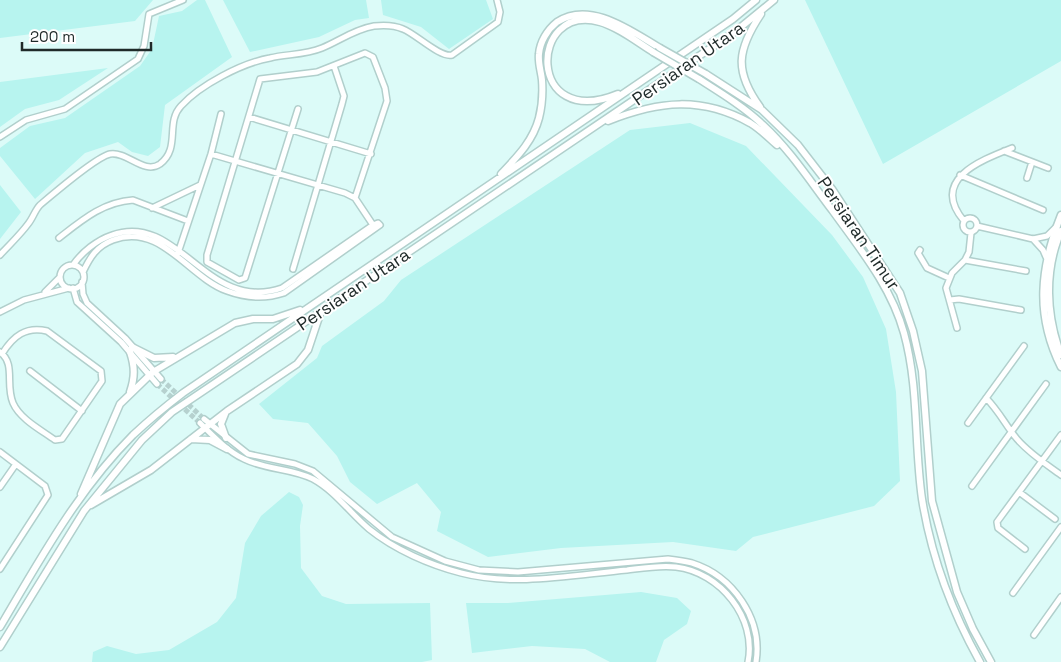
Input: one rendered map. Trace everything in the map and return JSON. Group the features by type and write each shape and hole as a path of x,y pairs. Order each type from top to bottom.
{"main road":[{"name":"Persiaran Utara","path":"0,627 60,527 111,460 158,413 312,305 630,90 732,19 756,0"},
{"name":"Persiaran Utara","path":"0,647 84,511 142,440 172,412 736,31 774,0"},
{"path":"762,110 746,84 740,65 744,43 766,7"},
{"name":"Persiaran Timur","path":"492,184 521,153 534,131 539,117 542,90 539,54 543,39 553,26 568,16 590,12 607,17 706,74 762,110 798,145 814,165 900,292 913,332 922,371 932,501 957,592 973,629 991,662"},
{"name":"Persiaran Timur","path":"630,90 600,101 589,102 580,102 562,94 551,81 546,66 551,39 557,32 574,21 601,22 699,79 731,100 763,125 796,160 869,259 891,298 904,333 913,376 922,499 948,596 965,636 980,662"},
{"path":"597,126 644,109 673,103 712,107 751,124 796,160"},
{"path":"1061,215 1052,260 1049,295 1052,325 1061,355"},
{"path":"1059,229 1046,258 1043,289 1048,338 1061,367"},
{"path":"60,527 89,478 115,413 130,393 151,374 176,356 236,323 253,319 284,317 312,305"},
{"path":"84,511 106,495 151,470 192,439 204,424 304,358 321,312"},
{"path":"131,350 154,358 176,356"},
{"path":"130,393 135,367 131,350"},
{"path":"226,438 221,424 227,410"},
{"path":"192,439 210,440 227,449"},
{"path":"0,652 10,633"}],"street":[{"path":"0,138 26,120 65,110 138,59 144,46 149,14 183,0"},
{"path":"0,255 30,222 40,205 88,165 111,154 123,155 148,166 156,166 170,153 174,141 174,119 181,106 205,88 246,64 269,58 308,52 356,31 384,25 404,29 443,55 452,55 498,22 500,12 497,0"},
{"path":"298,109 246,278 240,280 223,272 206,259 259,82 264,78 317,72 365,53 373,56 385,88 387,101 355,198"},
{"path":"293,269 344,96 334,66"},
{"path":"177,253 211,154 221,114"},
{"path":"249,117 370,154"},
{"path":"971,232 963,228 964,221 955,210 951,197 952,191 960,175 1012,148"},
{"path":"1004,151 1048,168"},
{"path":"40,295 54,286 61,277 63,270 73,265 78,257 96,243 105,237 125,231 140,231 153,235 228,287 242,291 266,291 282,288 374,225 355,198 345,193 211,154"},
{"path":"1027,178 1032,162"},
{"path":"960,175 1043,210"},
{"path":"152,208 200,185"},
{"path":"59,238 92,213 106,206 133,200 188,221"},
{"path":"964,221 973,218 978,226"},
{"path":"957,328 946,288 949,278 965,260 969,252 971,232 978,226"},
{"path":"978,226 1033,239 1047,236 1059,229"},
{"path":"159,382 87,303 83,294 83,272 97,249 108,242 124,237 139,237 153,240 177,253"},
{"path":"1033,239 1043,250 1046,258"},
{"path":"920,250 918,253 927,268 949,278"},
{"path":"965,260 1026,271"},
{"path":"73,265 79,267 83,272"},
{"path":"61,277 62,282 71,288 77,302 131,350"},
{"path":"0,312 8,306 40,295 71,288 82,282"},
{"path":"950,300 959,299 1021,310"},
{"path":"30,330 47,331 98,368 102,374 102,381 82,411 62,439 55,440 20,413 14,405 8,379 9,363 1,353 9,343 19,334 30,330"},
{"path":"968,423 1024,346"},
{"path":"30,371 82,411"},
{"path":"972,486 1046,384"},
{"path":"986,398 999,411 1012,432 1028,451 1061,476 1061,481"},
{"path":"204,424 248,454 295,464 312,471 329,482 392,537 445,561 479,570 518,572 668,559 691,562 723,580 745,605 752,619 757,638 756,662"},
{"path":"204,424 227,449 244,459 271,468 294,472 312,479 327,488 369,529 388,542 444,568 496,579 517,579 650,567 676,566 691,570 718,585 736,606 747,630 748,662"},
{"path":"1025,549 997,525 1061,435"},
{"path":"0,452 45,486 48,495 0,570"},
{"path":"0,487 16,464"},
{"path":"1019,492 1055,519"},
{"path":"1013,593 1061,527"},
{"path":"1034,635 1061,597"}],"shaded area":[{"path":"0,0 153,0 135,21 0,38"},
{"path":"197,0 205,0 232,57 165,105 160,147 148,156 132,152 118,142 85,153 35,199 0,156 0,148 30,126 65,118 140,66 152,49 159,16 182,11"},
{"path":"223,0 366,0 369,18 355,20 319,37 250,52"},
{"path":"381,0 486,0 493,19 449,49 421,27 383,15"},
{"path":"805,0 1061,0 1061,61 883,164"},
{"path":"108,68 59,100 25,109 0,127 0,82"},
{"path":"690,123 746,146 832,235 863,277 886,329 896,392 900,481 874,506 753,537 736,551 673,542 561,548 488,557 437,531 441,512 417,483 377,504 350,482 337,456 308,423 273,419 259,404 317,358 322,346 384,301 401,280 630,130"},
{"path":"0,185 21,212 0,239"},
{"path":"289,492 299,497 303,505 300,526 301,568 322,596 346,604 430,603 432,660 422,662 92,662 93,652 107,646 136,654 169,650 217,622 236,598 245,543 261,516"},
{"path":"641,592 677,598 691,611 687,624 664,640 656,662 610,662 585,649 532,646 472,653 466,603 508,603"}],"tunnel":[{"path":"161,379 204,419"},
{"path":"157,384 200,423"}]}
